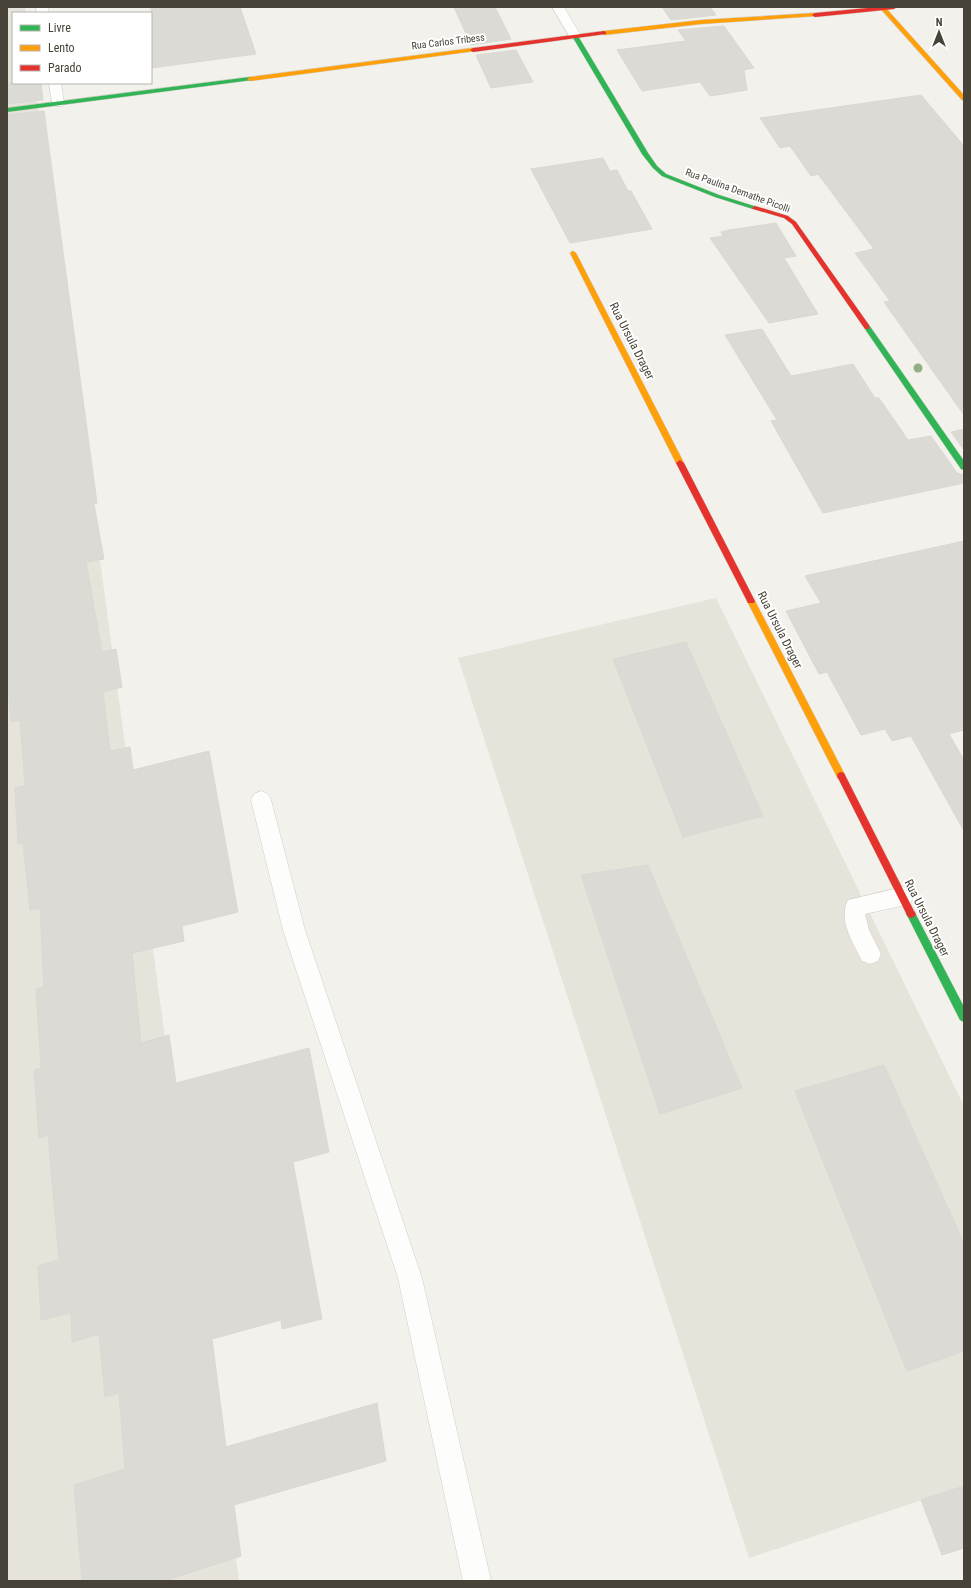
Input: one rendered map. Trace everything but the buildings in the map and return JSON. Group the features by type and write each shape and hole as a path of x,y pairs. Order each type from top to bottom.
{"street":[{"name":"Rua Carlos Tribess","path":"7,110 575,36 701,22 846,13 894,7"},
{"path":"883,8 964,99"},
{"name":"Rua Paulina Demathe Picolli","path":"575,36 645,154 655,167 664,175 717,196 786,217 794,222 964,467"},
{"name":"Rua Ursula Drager","path":"573,253 964,1017"}],"lane":[{"path":"558,7 575,36"},
{"path":"55,84 58,103"},
{"path":"261,800 294,930 410,1278 477,1581"},
{"path":"870,954 853,913 855,907 903,898"}],"shaded area":[{"path":"7,7 25,7 26,12 12,12 12,84 35,84 239,1581 7,1581"},
{"path":"716,598 964,1106 964,1486 749,1558 458,658"}],"traffic: fast":[{"path":"575,36 645,154 655,167 664,175 717,196 755,208"},
{"path":"7,110 250,79"},
{"path":"867,327 964,467"},
{"path":"911,914 964,1017"}],"traffic: slow":[{"path":"882,7 964,99"},
{"path":"604,33 701,22 815,15"},
{"path":"250,79 473,50"},
{"path":"573,253 680,463"},
{"path":"751,601 841,776"}],"traffic: jam":[{"path":"815,15 894,7"},
{"path":"473,50 604,33"},
{"path":"755,208 786,217 794,223 867,327"},
{"path":"680,463 751,601"},
{"path":"841,776 911,914"}]}
